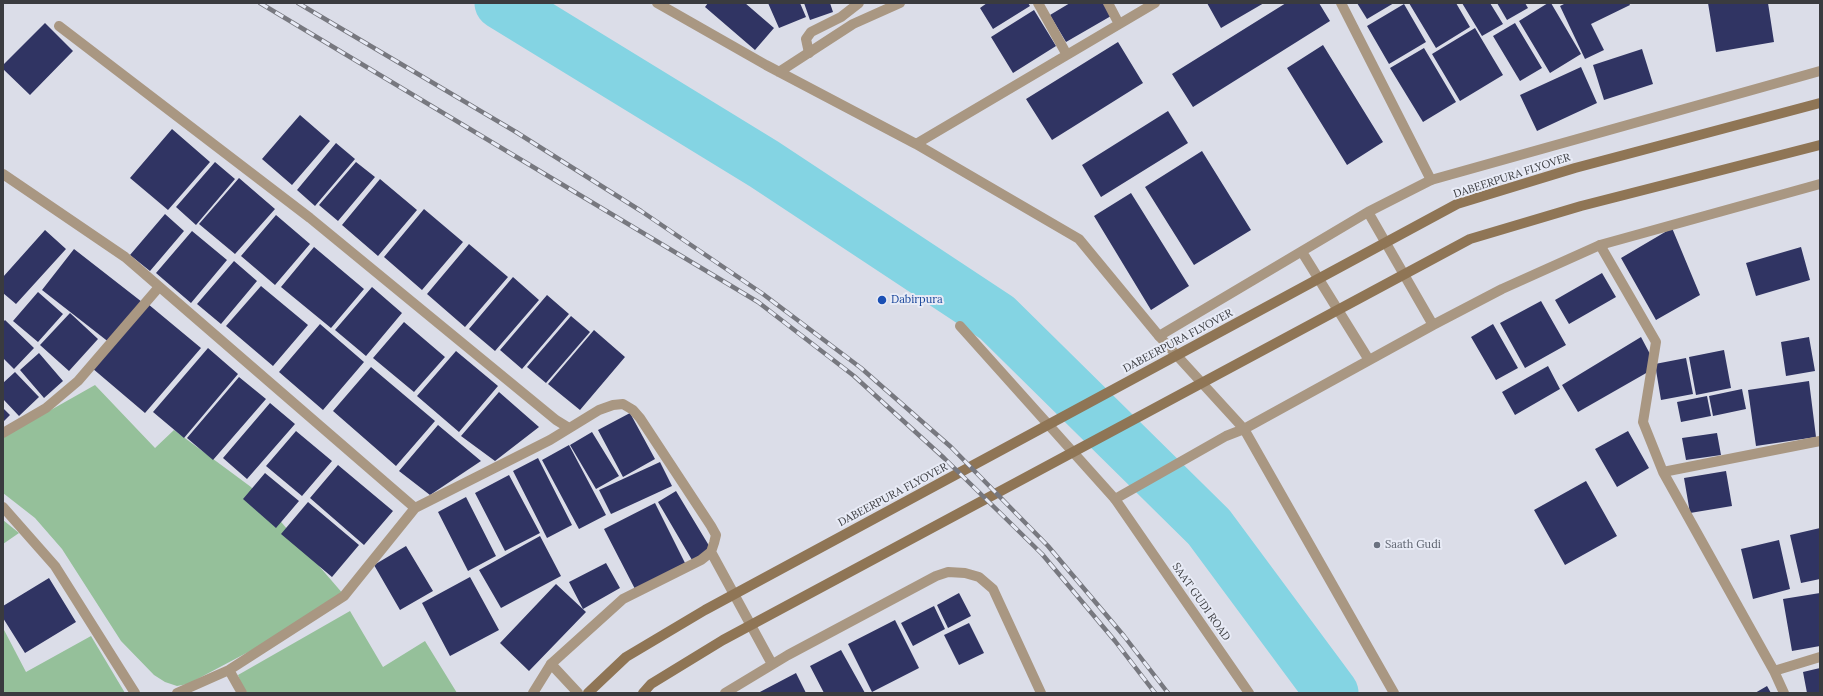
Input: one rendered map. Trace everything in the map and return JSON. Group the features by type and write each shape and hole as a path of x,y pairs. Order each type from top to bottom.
{"main road":[{"name":"DABEERPURA FLYOVER","path":"588,693 626,657 705,610 1457,204 1575,168 1820,103"},
{"path":"643,693 651,684 723,640 1470,239 1581,206 1820,144"}],"street":[{"path":"657,3 779,72 916,144 1080,239 1159,336 1244,429 1394,693"},
{"path":"809,53 806,39 811,32 841,17 859,3"},
{"path":"779,72 853,24 900,3"},
{"path":"1038,3 1067,55"},
{"path":"1108,3 1119,24"},
{"path":"916,144 1155,3"},
{"path":"1342,3 1431,180"},
{"path":"59,26 310,218 556,420 569,428"},
{"path":"1159,336 1368,212 1431,180 1820,70"},
{"path":"3,174 125,257 415,508"},
{"path":"1114,499 1226,436 1244,429 1433,325 1502,289 1600,245 1820,184"},
{"path":"1368,212 1433,325"},
{"path":"1600,245 1656,342 1643,422 1663,472 1774,671 1784,693"},
{"path":"1302,252 1369,360"},
{"path":"3,433 46,408 78,381 159,287"},
{"name":"SAAT GUDI ROAD","path":"960,326 1114,499 1131,526 1249,693"},
{"path":"177,693 228,670 344,596 415,508 550,440 599,410 614,405 623,404 633,410 711,526 716,535 711,552 700,560 623,599 551,664 533,693"},
{"path":"1663,472 1820,442"},
{"path":"3,507 55,566 135,693"},
{"path":"711,552 772,664"},
{"path":"726,693 772,664 936,576 948,572 966,573 979,577 993,589 1041,693"},
{"path":"1774,671 1820,657"},
{"path":"551,664 578,693"},
{"path":"228,670 242,693"}],"green space":[{"path":"95,385 155,448 174,430 251,487 344,595 269,641 188,684 177,686 165,682 154,675 121,641 62,549 35,518 3,493 3,437"},
{"path":"3,520 19,533 3,544"},
{"path":"350,611 383,667 425,641 457,693 249,693 243,690 238,675"},
{"path":"3,628 26,672 91,636 125,693 3,693"}],"building":[{"path":"708,3 745,3 774,28 755,50 705,7"},
{"path":"768,3 800,3 806,17 779,28"},
{"path":"804,3 830,3 833,12 810,20"},
{"path":"987,3 1028,3 1030,6 993,29 980,8"},
{"path":"1070,3 1103,3 1111,16 1066,42 1050,15"},
{"path":"1207,3 1264,3 1221,28"},
{"path":"1286,3 1319,3 1330,21 1193,107 1172,74"},
{"path":"1357,3 1394,3 1367,19"},
{"path":"1409,3 1456,3 1470,27 1436,48"},
{"path":"1462,3 1490,3 1503,24 1482,36"},
{"path":"1497,3 1525,3 1528,8 1507,20"},
{"path":"1548,3 1551,3 1581,54 1550,73 1519,21"},
{"path":"1566,3 1629,3 1630,5 1591,24 1604,50 1585,59 1560,6"},
{"path":"1708,3 1768,3 1774,42 1716,52"},
{"path":"1404,4 1426,42 1389,64 1367,26"},
{"path":"1034,10 1056,46 1013,73 991,37"},
{"path":"45,23 73,51 30,95 3,69 3,65"},
{"path":"1515,23 1542,68 1520,81 1493,36"},
{"path":"1475,28 1503,75 1460,101 1432,54"},
{"path":"1118,42 1143,83 1052,140 1026,99"},
{"path":"1323,45 1383,142 1347,165 1287,68"},
{"path":"1424,48 1456,102 1423,122 1390,68"},
{"path":"1642,49 1653,84 1604,100 1593,65"},
{"path":"1581,67 1597,103 1537,131 1520,95"},
{"path":"1168,111 1188,143 1101,197 1082,165"},
{"path":"300,115 330,141 292,185 262,159"},
{"path":"172,129 210,162 168,210 130,178"},
{"path":"336,143 355,159 315,206 297,190"},
{"path":"1202,151 1251,230 1194,265 1145,187"},
{"path":"215,162 235,179 196,225 176,207"},
{"path":"356,162 375,177 338,221 319,205"},
{"path":"239,178 275,209 235,254 199,224"},
{"path":"380,179 417,210 378,256 342,225"},
{"path":"1131,193 1189,286 1151,310 1094,216"},
{"path":"424,209 463,242 422,290 384,257"},
{"path":"165,214 184,231 150,271 130,255"},
{"path":"276,215 310,244 275,285 241,256"},
{"path":"1672,228 1700,295 1656,320 1621,258"},
{"path":"45,230 66,249 16,304 3,293 3,277"},
{"path":"192,231 227,260 191,303 156,273"},
{"path":"469,244 508,277 465,327 427,294"},
{"path":"314,247 364,289 331,328 281,287"},
{"path":"1801,247 1810,280 1756,296 1746,263"},
{"path":"74,249 142,302 110,343 42,290"},
{"path":"234,261 257,281 221,324 197,304"},
{"path":"1602,273 1616,297 1569,324 1555,300"},
{"path":"513,277 539,300 495,351 469,329"},
{"path":"261,286 308,325 273,366 226,326"},
{"path":"372,287 402,313 366,356 335,330"},
{"path":"38,292 63,314 38,342 13,321"},
{"path":"547,295 569,314 522,369 500,350"},
{"path":"1541,301 1566,345 1525,368 1500,323"},
{"path":"148,304 201,348 145,413 92,368"},
{"path":"70,313 98,339 69,371 40,345"},
{"path":"571,316 590,332 546,383 527,367"},
{"path":"5,320 34,348 14,369 3,358 3,322"},
{"path":"404,322 445,357 414,392 373,358"},
{"path":"320,324 364,362 323,410 279,372"},
{"path":"1493,324 1518,368 1496,380 1471,337"},
{"path":"594,330 625,357 580,410 548,384"},
{"path":"1641,337 1650,354 1648,372 1578,412 1562,385"},
{"path":"1809,337 1815,371 1786,376 1781,342"},
{"path":"208,348 238,374 184,438 153,412"},
{"path":"1724,350 1731,388 1696,395 1689,357"},
{"path":"456,351 498,386 459,432 417,396"},
{"path":"39,353 63,381 44,398 20,370"},
{"path":"1686,358 1693,394 1661,400 1655,364"},
{"path":"1548,366 1560,389 1515,415 1502,392"},
{"path":"371,367 435,421 396,466 333,411"},
{"path":"15,372 39,397 19,416 3,399 3,383"},
{"path":"239,377 266,399 213,460 187,438"},
{"path":"1809,381 1816,437 1756,446 1748,390"},
{"path":"1742,389 1746,409 1713,416 1709,396"},
{"path":"499,392 539,427 495,461 461,436"},
{"path":"1707,396 1711,416 1681,422 1677,402"},
{"path":"270,403 295,424 247,479 223,458"},
{"path":"3,408 10,415 3,422"},
{"path":"630,413 655,459 623,477 598,430"},
{"path":"438,425 481,461 430,495 399,471"},
{"path":"296,431 332,461 302,496 266,466"},
{"path":"1628,431 1649,468 1617,487 1595,449"},
{"path":"592,432 619,476 596,489 570,445"},
{"path":"1717,433 1721,455 1686,460 1682,438"},
{"path":"569,445 606,515 579,529 542,460"},
{"path":"538,458 572,525 547,538 513,471"},
{"path":"660,462 672,486 611,514 599,490"},
{"path":"338,465 393,511 364,545 310,498"},
{"path":"1726,471 1732,506 1690,513 1684,478"},
{"path":"265,473 299,501 276,528 243,499"},
{"path":"509,475 540,533 505,551 475,493"},
{"path":"1586,481 1617,536 1565,565 1534,510"},
{"path":"676,491 711,549 692,560 658,502"},
{"path":"466,497 496,556 468,571 438,512"},
{"path":"308,502 359,545 332,577 281,534"},
{"path":"655,503 685,563 635,589 604,529"},
{"path":"1820,528 1820,579 1801,583 1790,535"},
{"path":"540,536 561,576 501,608 479,570"},
{"path":"1779,540 1790,589 1753,599 1741,549"},
{"path":"406,546 433,591 400,610 374,565"},
{"path":"606,563 620,588 583,609 569,582"},
{"path":"470,577 499,630 450,656 422,603"},
{"path":"49,578 76,622 25,653 3,618 3,606"},
{"path":"556,584 586,612 529,671 500,643"},
{"path":"959,593 971,616 948,628 937,605"},
{"path":"1820,593 1820,646 1792,651 1783,599"},
{"path":"934,606 945,629 913,646 901,623"},
{"path":"895,620 919,668 872,692 848,644"},
{"path":"969,623 984,653 959,665 944,635"},
{"path":"841,650 865,693 824,693 810,666"},
{"path":"1820,668 1820,693 1807,693 1803,672"},
{"path":"796,673 806,693 758,693"},
{"path":"1767,686 1771,693 1755,693"}],"waterway":[{"path":"501,3 764,164 997,318 1209,527 1332,693"}],"railway":[{"path":"260,3 758,302 854,376 944,458 1042,554 1115,641 1155,693"},
{"path":"298,3 516,132 641,211 763,294 861,368 951,447 1048,546 1124,636 1168,693"}],"place":[{"name":"Dabirpura","path":"882,300"},
{"name":"Saath Gudi","path":"1377,545"}]}
